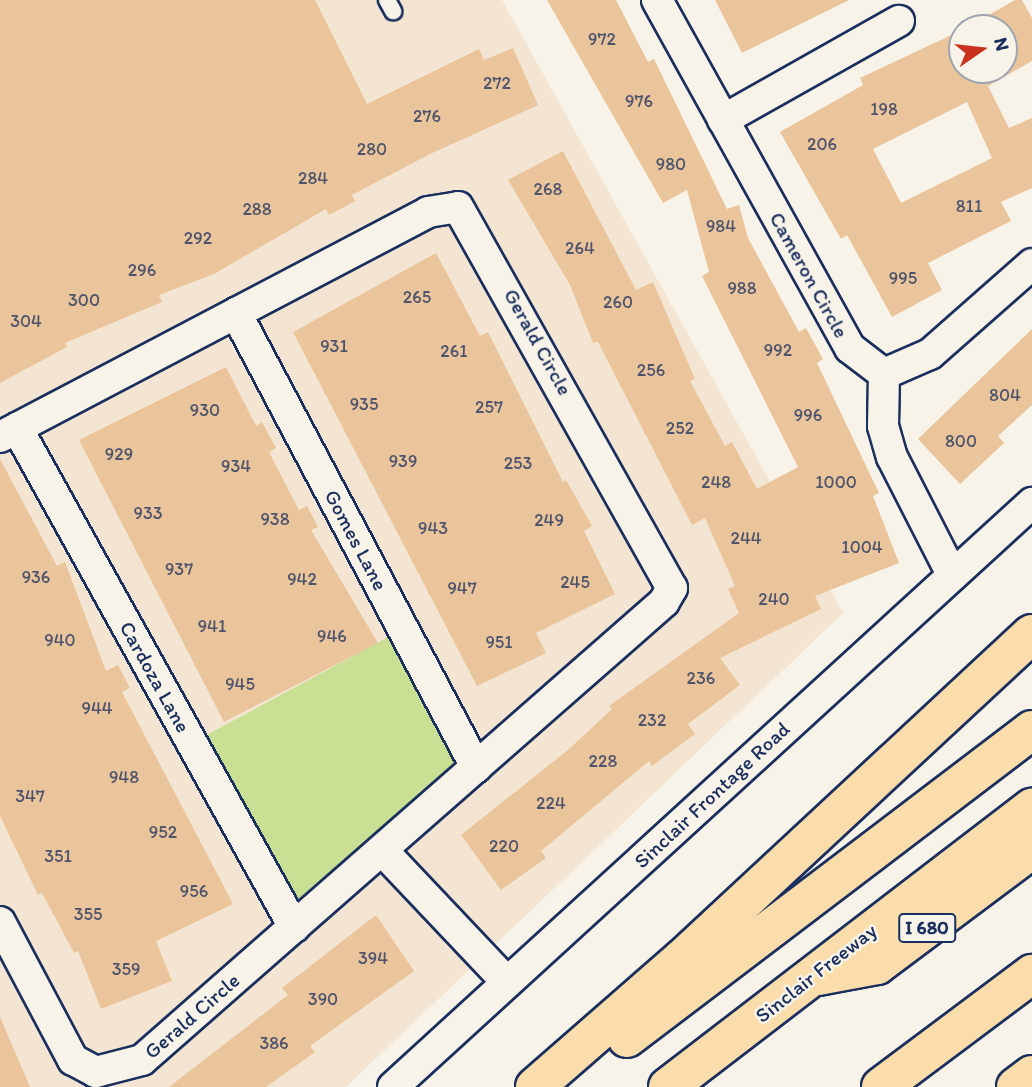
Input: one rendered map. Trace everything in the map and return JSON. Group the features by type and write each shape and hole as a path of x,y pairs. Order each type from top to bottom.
{"highway":[{"path":"535,1087 683,958 1032,634"},
{"path":"563,1087 1032,730"},
{"name":"Sinclair Freeway","path":"668,1087 1032,808"},
{"name":"I 680","path":"809,978 877,965 1032,849"},
{"path":"881,1087 1032,974"},
{"path":"1016,1087 1032,1075"}],"street":[{"name":"Cameron Circle","path":"657,0 850,348 884,374"},
{"path":"723,120 899,21"},
{"name":"Gerald Circle","path":"0,922 73,1060 96,1072 142,1060 664,602 672,588 458,206 428,212 8,432"},
{"path":"952,574 892,457 883,426 884,374 930,354 1032,264"},
{"name":"Gomes Lane","path":"236,313 476,767"},
{"name":"Cardoza Lane","path":"8,432 295,927"},
{"name":"Sinclair Frontage Road","path":"393,1087 1032,503"},
{"path":"382,850 507,982"}],"shaded area":[{"path":"0,0 502,0 843,613 346,1087 0,1087"}],"green space":[{"path":"403,629 476,767 294,927 192,743"}],"building":[{"path":"0,0 315,0 367,104 479,49 484,60 513,48 538,105 428,155 352,195 355,201 329,215 326,209 214,274 159,295 162,302 65,343 67,347 0,383"},
{"path":"547,0 616,0 648,62 654,59 727,209 739,205 748,238 799,332 806,328 823,359 817,363 879,493 873,496 899,563 815,596 821,609 720,658 740,685 688,724 695,734 652,766 649,761 541,851 546,858 501,890 461,835 568,750 612,709 609,706 739,613 728,589 735,586 705,518 692,525 598,342 593,343 570,285 508,180 563,151 636,290 653,282 695,379 690,381 725,446 732,442 757,489 798,467 702,276 709,272 687,190 663,203"},
{"path":"715,0 849,0 742,53"},
{"path":"1015,0 1022,0 1032,18 1032,61 1018,69 1018,14 990,14"},
{"path":"948,37 948,84 992,84 988,86 1009,128 1032,118 1032,188 1001,202 1011,221 928,263 942,290 892,317 847,235 841,239 780,132 863,85 860,78","holes":["967,102 992,158 901,203 873,149"]},
{"path":"436,253 480,336 488,332 563,482 566,480 592,526 584,531 615,594 536,633 546,653 477,686 293,332"},
{"path":"1032,329 1032,405 998,436 1004,443 960,484 918,439"},
{"path":"226,367 256,426 262,422 276,448 269,452 299,510 307,506 318,527 311,530 378,643 224,722 79,440"},
{"path":"0,459 57,566 65,562 106,671 118,665 130,688 122,692 233,904 156,941 172,981 101,1009 78,951 74,953 42,893 38,895 0,816"},
{"path":"376,915 414,971 310,1046 315,1052 266,1087 169,1087 288,995 282,988"},
{"path":"0,1017 30,1087 0,1087"}]}
